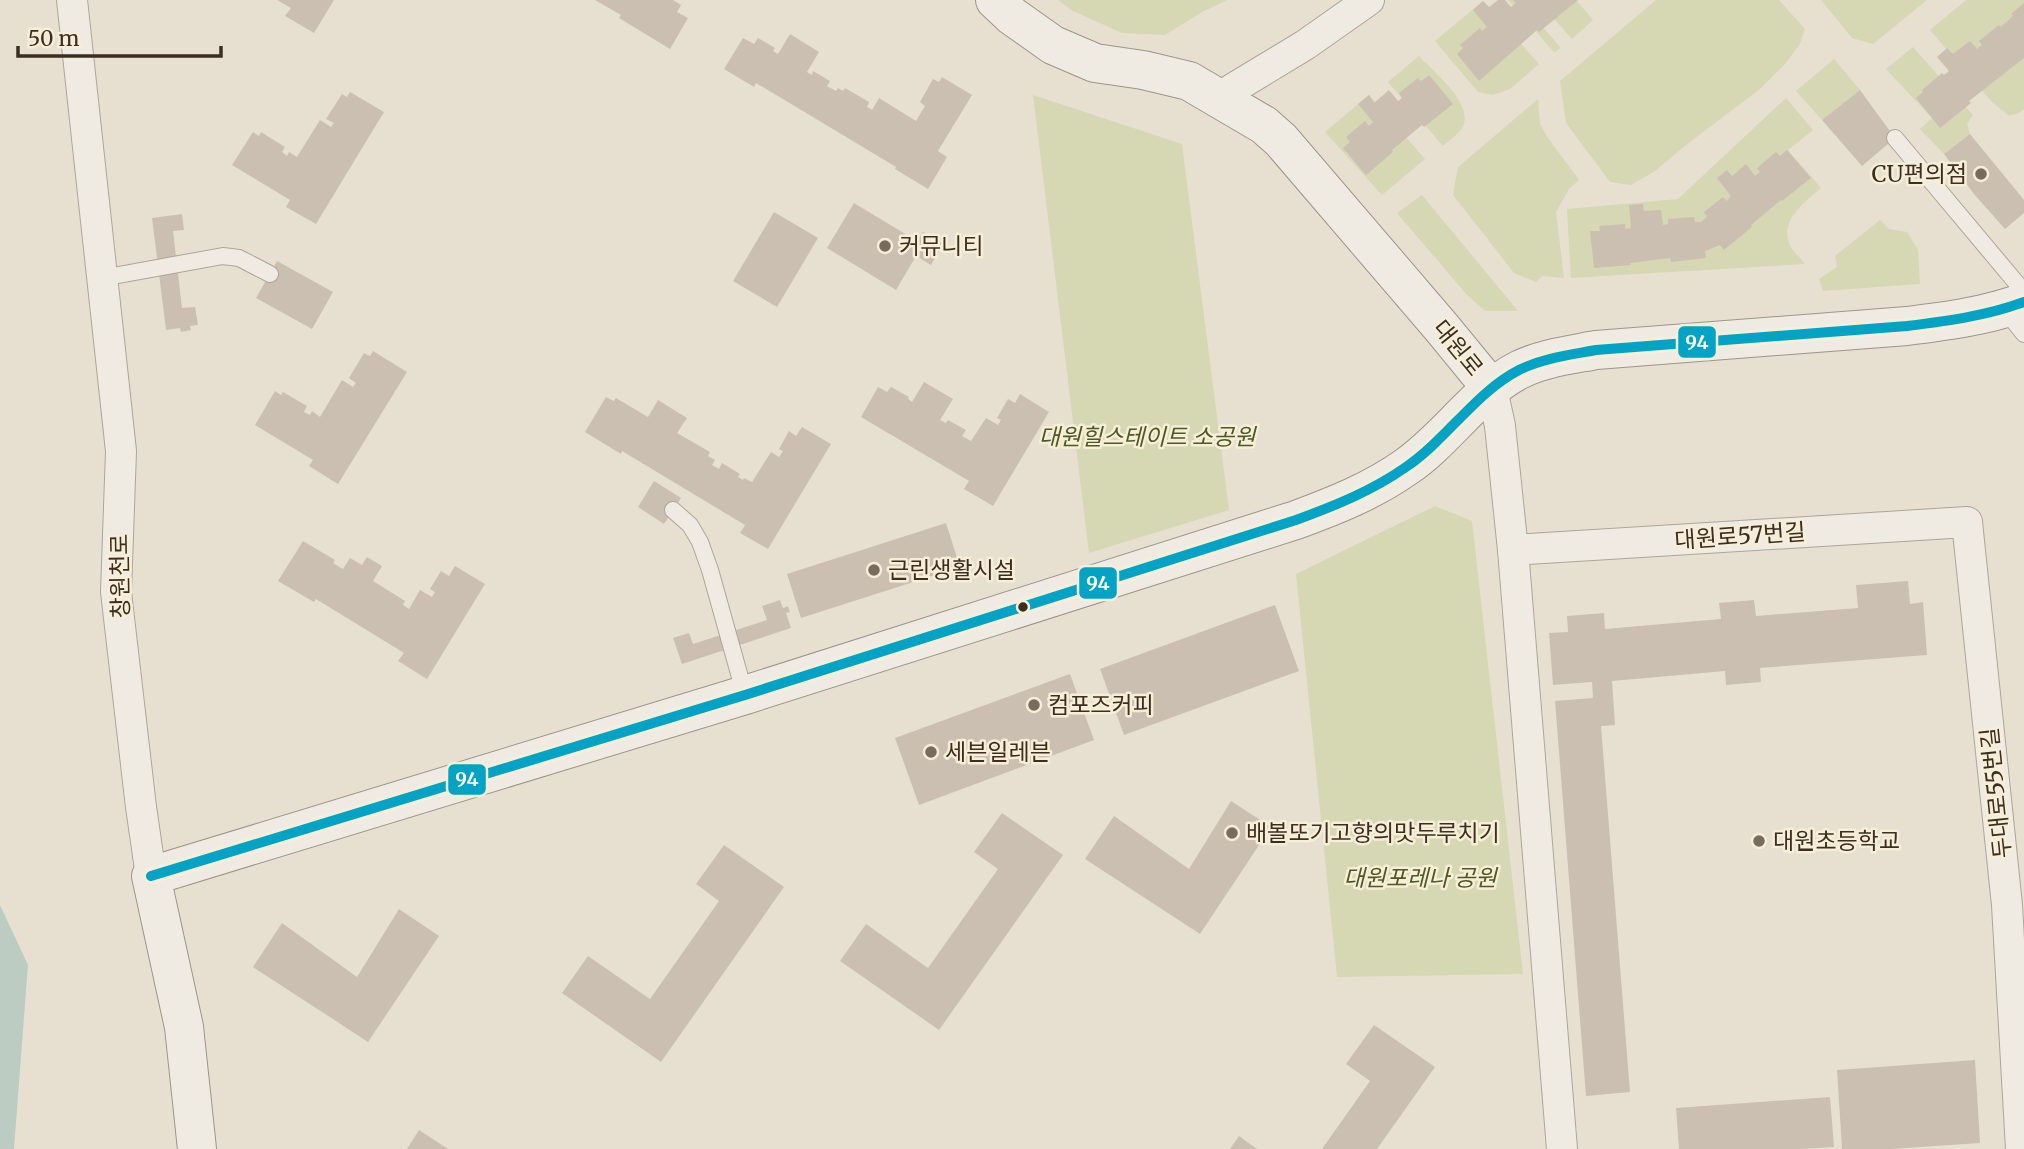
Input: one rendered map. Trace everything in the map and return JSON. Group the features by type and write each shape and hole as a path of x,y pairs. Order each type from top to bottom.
{"street":[{"name":"창원천로","path":"72,0 121,451 116,592 151,876 184,1027 197,1149"},
{"name":"대원로","path":"995,0 1012,16 1053,45 1095,63 1143,70 1189,81 1264,125 1281,140 1492,389 1518,371 1546,359 1596,350 1907,326 2019,309"},
{"path":"1219,97 1305,45 1369,0"},
{"path":"1492,389 1500,426 1513,550 1562,1149"},
{"path":"151,876 745,695 1337,505 1407,467 1492,389"},
{"name":"대원로57번길","path":"1513,550 1967,522"},
{"name":"두대로55번길","path":"1967,522 2016,895 2021,1149"}],"lane":[{"path":"1895,138 2019,309"},
{"path":"102,278 223,256 239,258 270,274"},
{"path":"673,510 690,525 700,542 745,695"}],"green space":[{"path":"1058,0 1227,0 1165,35 1122,33 1073,11"},
{"path":"1508,0 1519,0 1561,48 1554,52"},
{"path":"1537,0 1576,0 1593,20 1572,39"},
{"path":"1656,0 1779,0 1805,29 1800,44 1785,64 1760,89 1655,171 1631,185 1610,182 1566,123 1560,81"},
{"path":"1821,0 1927,0 1873,44 1852,38"},
{"path":"1966,0 2024,0 2024,109 2019,113 2009,116 1991,101 1930,30"},
{"path":"1483,1 1539,64 1510,89 1493,95 1478,92 1435,41"},
{"path":"1913,47 1973,115 1967,124 1970,134 1944,154 1920,129 1932,118 1886,69"},
{"path":"1419,56 1451,89 1463,108 1463,127 1443,146 1388,82"},
{"path":"1834,59 1860,90 1822,120 1796,91"},
{"name":"대원힐스테이트 소공원","path":"1033,95 1182,144 1229,510 1089,553"},
{"path":"1369,95 1425,159 1382,195 1325,132"},
{"path":"1786,98 1813,130 1788,150 1821,188 1795,213 1788,229 1791,247 1805,264 1571,278 1567,209 1678,199"},
{"path":"1538,99 1540,124 1579,180 1569,189 1556,212 1564,278 1542,276 1536,282 1514,273 1453,195 1458,167"},
{"path":"1422,195 1518,311 1485,311 1467,295 1397,213"},
{"path":"1880,220 1889,229 1907,232 1918,250 1920,284 1823,291 1819,279 1837,267 1835,256"},
{"name":"대원포레나 공원","path":"1435,506 1472,521 1523,974 1337,977 1296,574"}],"shaded area":[{"path":"0,905 28,965 14,1149 0,1149"}],"building":[{"path":"277,0 334,0 314,33 285,16 291,8"},
{"path":"595,0 673,0 681,5 677,12 688,18 670,49"},
{"path":"1498,0 1505,0 1511,7 1516,3 1513,0 1578,0 1539,32 1537,30 1479,81 1457,54 1463,48 1460,45 1480,28 1482,31 1487,27 1473,10 1483,1 1489,7"},
{"path":"2024,3 2024,58 1969,101 1971,103 1940,128 1916,98 1942,73 1944,75 1949,71 1937,57 1947,48 1953,54 1970,41 1977,49 1982,45 1979,41 1999,25 2001,27"},
{"path":"790,34 819,52 807,72 812,75 813,71 830,81 827,86 836,91 838,88 843,91 845,88 869,102 867,107 872,110 879,98 916,121 925,106 920,102 933,79 939,82 942,77 972,95 938,151 947,157 928,189 756,83 754,87 724,69 743,38 754,44 758,38 775,48 773,51 778,54"},
{"path":"1429,75 1453,104 1424,127 1422,125 1366,175 1343,148 1350,142 1346,137 1365,121 1369,126 1373,122 1358,104 1369,95 1374,103 1389,90 1398,101 1402,98 1399,93 1418,78 1421,81"},
{"path":"1860,90 1895,138 1862,166 1822,120"},
{"path":"350,92 384,112 316,224 286,207 290,200 232,165 253,132 259,136 261,132 285,147 282,152 287,156 289,152 297,157 320,120 331,127 334,123 326,119 342,94 347,97"},
{"name":"CU편의점","path":"1970,134 2024,200 2024,213 2005,229 1944,154"},
{"path":"1787,150 1811,178 1781,200 1724,250 1720,245 1705,251 1706,258 1671,262 1670,258 1594,268 1590,231 1600,231 1599,226 1625,224 1625,229 1631,228 1629,205 1643,204 1644,211 1661,210 1663,225 1668,224 1668,219 1694,217 1695,222 1701,222 1707,217 1704,212 1723,197 1727,201 1731,196 1717,178 1727,170 1732,176 1746,164 1755,176 1760,172 1757,168 1776,152 1780,156"},
{"name":"커뮤니티","path":"854,203 917,241 923,232 943,244 931,265 916,256 896,290 827,248"},
{"path":"774,212 818,238 777,307 733,281"},
{"path":"182,214 184,230 173,231 182,308 195,307 198,325 190,326 191,330 181,332 180,328 166,330 152,218"},
{"path":"277,261 333,292 312,329 256,298"},
{"path":"373,351 407,372 338,484 309,466 313,460 255,425 275,391 281,395 283,392 307,406 304,412 310,415 312,411 320,417 342,380 353,387 356,383 349,378 364,353 370,356"},
{"path":"924,382 953,399 940,420 946,423 948,420 966,430 962,436 971,441 986,418 998,425 1001,420 997,418 1008,399 1015,403 1020,394 1049,412 993,506 964,489 969,481 861,417 878,387 887,392 891,387 909,397 912,402"},
{"path":"606,397 614,401 616,398 648,417 658,400 687,418 677,433 710,452 708,456 715,460 712,465 719,469 722,463 740,474 738,477 752,482 771,452 779,457 783,451 779,449 789,431 796,436 802,427 831,444 768,549 740,533 745,525 622,451 621,454 585,432"},
{"path":"654,481 681,498 664,524 638,507"},
{"name":"근린생활시설","path":"946,523 960,567 801,618 787,574"},
{"path":"303,541 335,560 333,563 343,569 350,558 362,565 367,557 382,566 373,581 405,601 403,605 409,609 420,590 432,597 435,592 430,589 441,571 449,576 455,566 485,584 427,679 398,661 404,653 316,599 314,602 278,581"},
{"path":"1908,581 1910,604 1923,602 1927,655 1760,668 1761,682 1726,685 1725,671 1612,681 1615,725 1601,726 1630,1092 1586,1096 1555,701 1593,698 1592,682 1553,685 1549,633 1568,632 1567,616 1604,613 1605,629 1721,619 1719,603 1754,600 1756,616 1858,608 1856,585"},
{"path":"780,600 783,608 788,606 790,612 786,613 791,628 682,664 673,638 689,633 693,644 767,620 762,606"},
{"path":"1275,605 1299,671 1124,735 1100,669"},
{"path":"1070,674 1094,740 919,805 895,738"},
{"path":"1231,801 1271,827 1200,934 1085,859 1114,816 1189,869"},
{"path":"1002,813 1063,855 939,1030 840,961 866,924 928,968 998,869 974,852"},
{"path":"724,845 784,887 661,1062 562,993 588,956 650,999 719,901 696,884"},
{"path":"399,909 439,936 368,1042 253,967 282,923 357,977"},
{"path":"1374,1025 1435,1067 1377,1149 1322,1149 1370,1081 1346,1064"},
{"path":"1975,1060 1980,1143 1892,1149 1842,1149 1837,1070"},
{"path":"1830,1097 1834,1147 1679,1149 1676,1108"},
{"path":"419,1130 448,1149 407,1149"},
{"path":"1239,1136 1257,1149 1230,1149"}],"transit line":[{"name":"94","path":"151,876 745,695 1296,520 1352,497 1393,476 1421,456 1503,379 1537,363 1596,350 1907,326 1952,320 2024,302"}],"place":[{"name":"CU편의점","path":"1981,174"},
{"name":"커뮤니티","path":"885,246"},
{"name":"근린생활시설","path":"874,570"},
{"name":"컴포즈커피","path":"1034,705"},
{"name":"세븐일레븐","path":"931,752"},
{"name":"배볼또기고향의맛두루치기","path":"1232,833"},
{"name":"대원초등학교","path":"1759,841"}]}
